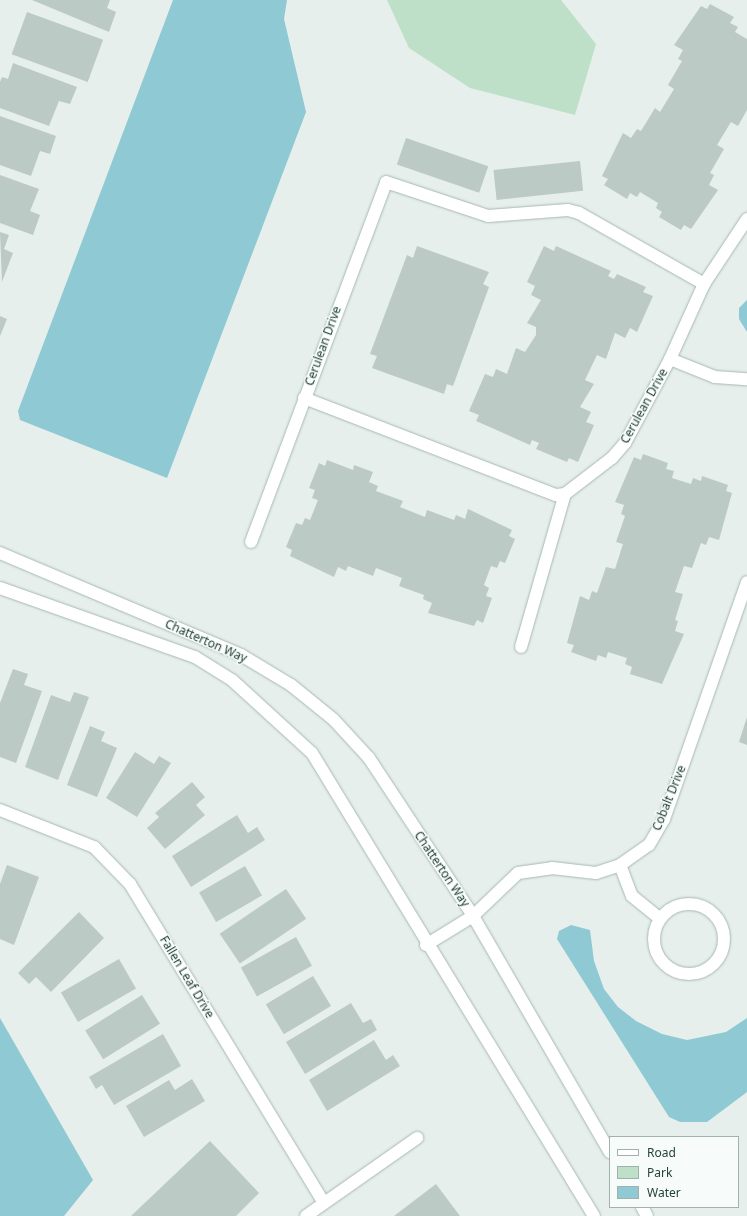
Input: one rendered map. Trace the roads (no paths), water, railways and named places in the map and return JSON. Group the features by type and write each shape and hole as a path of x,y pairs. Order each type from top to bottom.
{"street":[{"name":"Cerulean Drive","path":"704,284 579,213 568,210 488,216 386,182 304,398 556,495 565,494 612,458 625,444 670,359 704,284 747,219"},
{"path":"670,359 715,377 747,379"},
{"path":"251,542 304,398"},
{"path":"522,647 565,494"},
{"name":"Chatterton Way","path":"0,553 241,655 290,685 334,720 369,758 473,916 609,1150"},
{"name":"Cobalt Drive","path":"473,916 518,873 552,868 596,873 620,865 649,845 664,819 747,582"},
{"name":"Chatterton Way","path":"0,588 195,657 232,680 312,754 426,945 594,1216"},
{"name":"Fallen Leaf Drive","path":"0,810 94,847 120,872 323,1201"},
{"path":"620,865 632,896 660,919"},
{"path":"684,904 701,906 711,911 721,925 725,942 715,963 695,974 672,970 657,952 654,940 660,919 669,910 684,904"},
{"name":"Chatterton Way","path":"426,945 473,916"},
{"path":"306,1216 323,1201 417,1138"}],"water":[{"path":"173,0 287,0 284,19 306,112 167,478 20,420 18,411"},
{"path":"747,300 747,332 739,319 739,308"},
{"path":"571,925 590,930 594,961 604,989 618,1007 636,1021 662,1034 687,1040 726,1032 747,1018 747,1092 707,1122 680,1122 669,1117 557,939 559,931"},
{"path":"0,1018 93,1180 64,1216 0,1216"}]}
